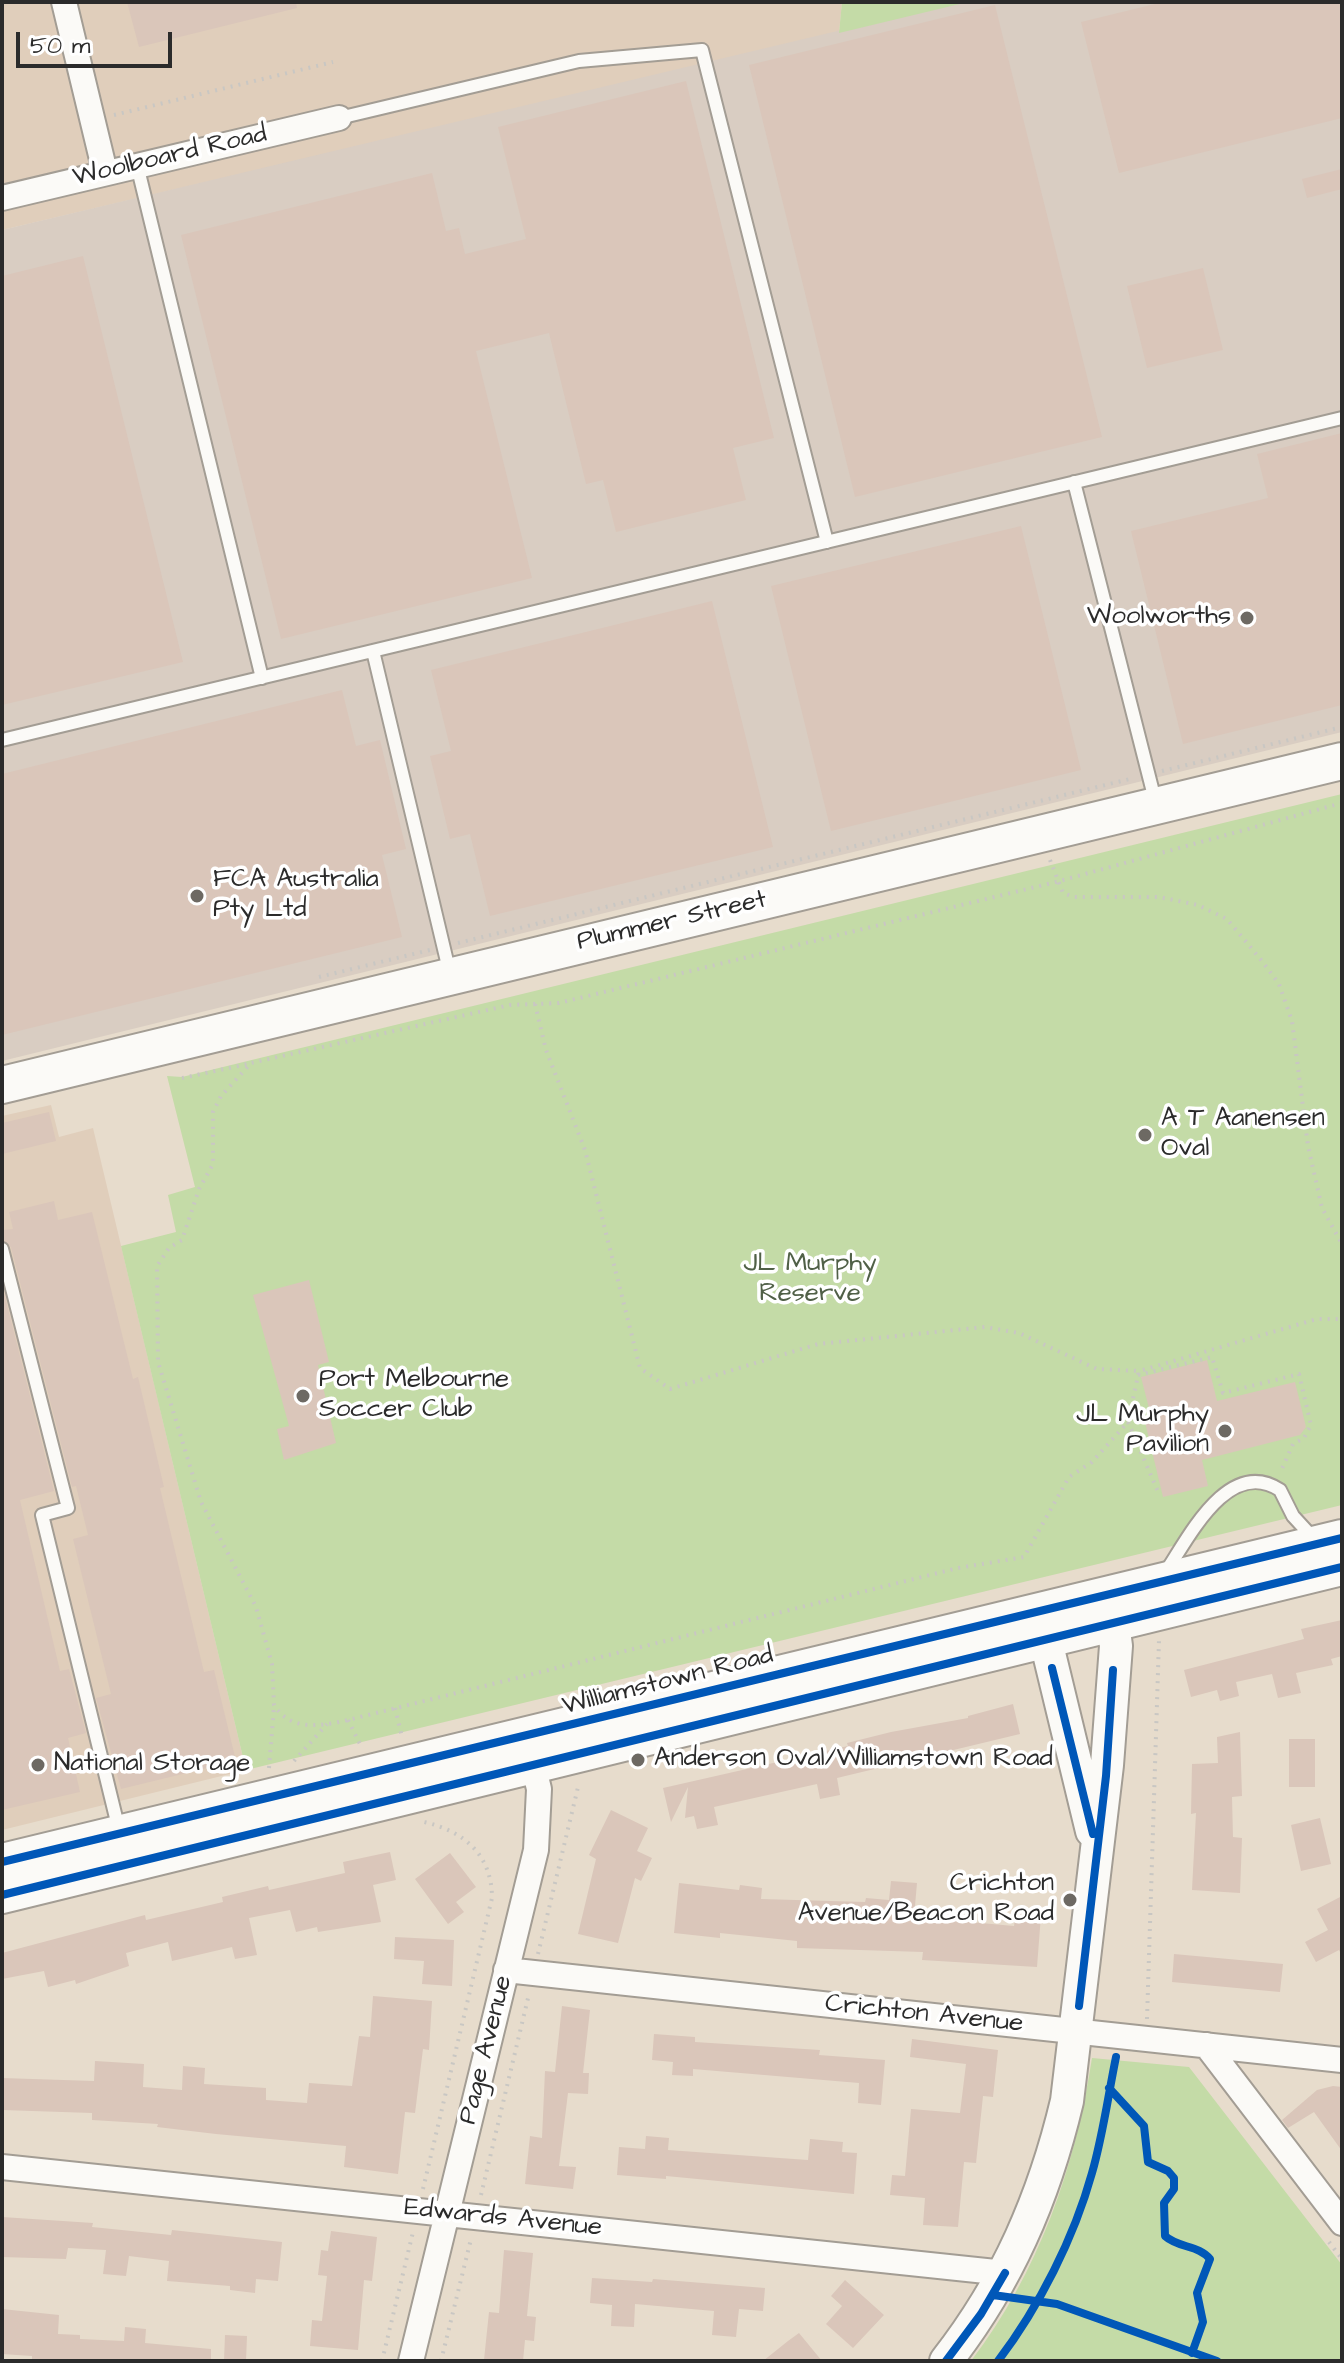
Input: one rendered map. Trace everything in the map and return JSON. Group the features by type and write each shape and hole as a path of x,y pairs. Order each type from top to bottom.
{"main road":[{"name":"Plummer Street","path":"2,1085 446,961 1153,791 1342,761"},
{"name":"Williamstown Road","path":"2,1895 124,1849 1055,1619 1156,1598 1334,1549"},
{"name":"Williamstown Road","path":"1055,1619 1113,1624 1156,1598"},
{"name":"Williamstown Road","path":"2,1862 124,1849"}],"street":[{"path":"64,2 105,172"},
{"name":"Woolboard Road","path":"2,198 339,118"},
{"path":"1055,1619 1095,1850"},
{"path":"946,2361 981,2314 1034,2212 1057,2145 1067,2101 1106,1776 1116,1646 1113,1624"},
{"name":"Page Avenue","path":"411,2361 540,1824 530,1751"},
{"name":"Crichton Avenue","path":"506,1970 1342,2060"},
{"path":"1206,2045 1342,2223"},
{"name":"Edwards Avenue","path":"2,2167 1005,2273"}],"lane":[{"path":"339,118 579,61 702,50 827,542"},
{"path":"137,165 262,678"},
{"path":"2,740 1342,418"},
{"path":"1074,482 1153,791"},
{"path":"373,651 446,961"},
{"path":"2,1249 68,1508 42,1515 124,1849"},
{"path":"1156,1598 1228,1491 1247,1484 1274,1486 1284,1494 1296,1520 1334,1549"}],"path":[{"path":"93,120 333,62"},
{"path":"318,977 446,961 1153,791 1342,727"},
{"path":"182,1078 510,1005 574,999 1056,882 1342,803"},
{"path":"1039,818 1056,882 1063,893 1074,897 1159,897 1198,905 1227,919 1279,984 1292,1021 1311,1162 1322,1208 1342,1244"},
{"path":"535,1004 546,1050 585,1150 640,1368 670,1389 818,1344 985,1327 1019,1333 1089,1367 1113,1372 1139,1373 1212,1357 1223,1393 1299,1374 1311,1425 1304,1438 1293,1444 1274,1486"},
{"path":"251,1063 221,1096 213,1112 213,1164 199,1189 182,1240 169,1248 157,1266 155,1305 158,1362 201,1502 256,1607 272,1664 274,1705 269,1768"},
{"path":"1139,1373 1317,1319 1342,1319"},
{"path":"274,1705 291,1721 327,1724 958,1568 1024,1557 1069,1477 1092,1462 1128,1422 1139,1373"},
{"path":"1128,1422 1159,1494"},
{"path":"1147,2038 1159,1640 1156,1598"},
{"path":"395,1708 402,1735"},
{"path":"295,1760 327,1724"},
{"path":"1342,1755 1342,1784"},
{"path":"441,2361 579,1783"},
{"path":"382,2361 492,1898 488,1869 464,1836 422,1822"}],"shaded area":[{"path":"2,2 842,2 839,33 2,230"},
{"path":"959,2 1342,2 1342,732 2,1061 2,230"},
{"path":"51,1105 59,1137 93,1128 246,1770 2,1830 2,1116"}],"green space":[{"path":"842,2 968,2 839,33"},
{"name":"JL Murphy Reserve","path":"1342,794 1342,1505 246,1770 121,1246 176,1232 168,1195 195,1187 167,1076 182,1077"},
{"path":"1092,2058 1189,2067 1342,2265 1342,2361 971,2361 1016,2292 1051,2217 1075,2139"}],"building":[{"path":"127,2 296,2 297,8 139,47"},
{"path":"1163,2 1342,2 1342,118 1119,173 1081,22"},
{"path":"995,5 1102,437 855,497 749,65"},
{"path":"686,81 774,438 733,448 746,500 616,532 603,480 586,484 549,333 476,351 532,578 281,639 181,235 432,173 446,231 459,228 465,254 526,239 498,127"},
{"path":"1342,169 1342,189 1307,198 1302,179"},
{"path":"83,256 183,662 2,705 2,276"},
{"path":"1203,268 1223,350 1147,368 1127,286"},
{"name":"Woolworths","path":"1342,433 1342,705 1183,744 1131,531 1268,498 1257,454"},
{"path":"1021,526 1081,770 831,831 771,586"},
{"path":"712,601 773,847 490,916 470,834 450,839 430,756 451,751 431,670"},
{"name":"FCA Australia Pty Ltd","path":"342,690 356,746 380,740 406,849 382,855 402,937 2,1035 2,774"},
{"path":"49,1112 56,1141 2,1154 2,1123"},
{"path":"54,1201 58,1220 92,1212 133,1379 138,1377 164,1487 160,1488 204,1672 214,1670 236,1761 121,1789 96,1698 111,1694 73,1539 88,1535 76,1486 72,1487 11,1247 2,1240 2,1230 13,1229 9,1212"},
{"name":"Port Melbourne Soccer Club","path":"309,1280 329,1362 318,1365 336,1443 284,1460 277,1429 289,1426 253,1295"},
{"path":"2,1285 54,1491 20,1500 60,1671 69,1669 86,1733 68,1738 80,1792 2,1810"},
{"name":"JL Murphy Pavilion","path":"1207,1360 1217,1401 1295,1382 1306,1427 1300,1435 1202,1460 1208,1486 1163,1497 1144,1418 1151,1416 1141,1377"},
{"path":"1342,1620 1342,1656 1331,1659 1333,1665 1296,1673 1301,1693 1278,1698 1272,1674 1236,1682 1239,1696 1220,1701 1217,1690 1191,1697 1184,1670 1304,1639 1301,1629"},
{"path":"1013,1704 1020,1734 837,1778 840,1795 820,1799 817,1784 714,1807 718,1825 697,1829 694,1816 685,1818 688,1787 671,1822 663,1788 848,1746 847,1743 891,1732 968,1718"},
{"path":"1240,1732 1242,1796 1232,1797 1233,1837 1242,1838 1240,1893 1192,1890 1196,1813 1191,1814 1192,1764 1218,1763 1217,1737"},
{"path":"1289,1739 1315,1739 1315,1787 1289,1787"},
{"path":"611,1810 648,1828 637,1851 652,1858 641,1881 635,1878 618,1943 578,1934 596,1859 589,1855"},
{"path":"1320,1818 1331,1864 1301,1871 1291,1825"},
{"path":"390,1852 396,1880 373,1885 381,1922 318,1932 317,1927 296,1932 290,1910 249,1918 257,1955 235,1959 232,1947 172,1961 168,1942 126,1953 129,1966 76,1984 75,1980 48,1987 44,1971 2,1979 2,1953 145,1915 146,1920 223,1902 222,1897 268,1886 269,1890 345,1873 343,1862"},
{"path":"450,1853 476,1887 456,1902 464,1912 448,1924 415,1879"},
{"path":"891,1881 917,1883 914,1917 1014,1926 1016,1913 1041,1915 1037,1967 922,1960 923,1952 797,1948 797,1941 720,1933 720,1938 674,1933 679,1883 739,1890 740,1885 762,1888 761,1899 865,1902 866,1898 889,1900"},
{"path":"1342,1896 1342,1956 1339,1950 1316,1962 1305,1942 1328,1930 1317,1909"},
{"path":"395,1937 454,1940 452,1986 422,1984 424,1961 394,1959"},
{"path":"1174,1954 1283,1964 1280,1992 1172,1982"},
{"path":"373,1996 432,2001 429,2050 423,2049 415,2113 405,2112 398,2174 344,2167 346,2146 216,2134 157,2127 158,2124 92,2120 92,2113 2,2110 2,2078 94,2081 95,2061 144,2064 143,2087 182,2090 183,2066 205,2068 204,2084 266,2088 266,2100 307,2103 309,2083 352,2086 359,2036 370,2037"},
{"path":"562,2006 590,2010 583,2073 589,2073 588,2094 568,2093 559,2166 576,2167 573,2189 525,2184 530,2136 542,2138 545,2071 555,2072"},
{"path":"654,2034 695,2037 695,2042 820,2050 819,2055 885,2060 881,2105 858,2103 859,2083 693,2069 693,2076 672,2075 673,2062 652,2060"},
{"path":"912,2039 998,2050 993,2097 983,2096 976,2163 964,2162 958,2227 923,2225 925,2198 890,2195 892,2175 905,2176 911,2109 960,2113 966,2064 910,2057"},
{"path":"1342,2087 1342,2151 1314,2112 1288,2128 1282,2120 1317,2090"},
{"path":"646,2136 669,2138 668,2150 808,2160 810,2139 843,2142 842,2152 857,2153 854,2194 666,2176 666,2179 617,2175 619,2147 645,2149"},
{"path":"2,2217 93,2223 92,2227 171,2235 172,2230 282,2242 278,2281 256,2279 255,2293 230,2290 230,2286 167,2281 169,2261 129,2256 126,2276 103,2274 106,2250 68,2248 66,2259 2,2257"},
{"path":"331,2231 377,2237 372,2281 364,2280 358,2350 310,2346 312,2320 322,2321 327,2276 318,2275 321,2250 328,2251"},
{"path":"504,2250 533,2253 527,2316 536,2317 534,2341 525,2340 523,2361 484,2360 489,2312 499,2313"},
{"path":"592,2278 652,2282 653,2279 765,2288 763,2311 739,2309 736,2337 712,2335 714,2311 635,2304 634,2327 611,2326 612,2305 590,2303"},
{"path":"845,2280 884,2315 853,2348 826,2324 842,2306 831,2296"},
{"path":"2,2309 59,2315 58,2334 80,2335 80,2339 124,2341 125,2327 146,2329 145,2343 211,2349 211,2361 32,2361 32,2356 2,2354"},
{"path":"799,2333 822,2361 763,2361 788,2341"},
{"path":"225,2335 247,2336 246,2361 224,2361"}],"cycle path":[{"path":"2,1862 1342,1538"},
{"path":"2,1895 1342,1567"},
{"path":"1052,1668 1093,1834"},
{"path":"1079,2006 1106,1776 1113,1670"},
{"path":"998,2361 1041,2295 1075,2222 1096,2159 1116,2057"},
{"path":"1109,2088 1144,2126 1148,2162 1168,2171 1174,2178 1174,2189 1164,2203 1165,2236 1200,2251 1210,2259 1197,2293 1203,2322 1192,2353"},
{"path":"946,2361 981,2314 1005,2273"},
{"path":"993,2295 1057,2304 1217,2361"}],"place":[{"name":"Woolworths","path":"1247,618"},
{"name":"FCA Australia Pty Ltd","path":"197,896"},
{"name":"A T Aanensen Oval","path":"1145,1135"},
{"name":"Port Melbourne Soccer Club","path":"303,1396"},
{"name":"JL Murphy Pavilion","path":"1225,1431"},
{"name":"Anderson Oval/Williamstown Road","path":"638,1760"},
{"name":"National Storage","path":"38,1765"},
{"name":"Crichton Avenue/Beacon Road","path":"1070,1900"}]}
